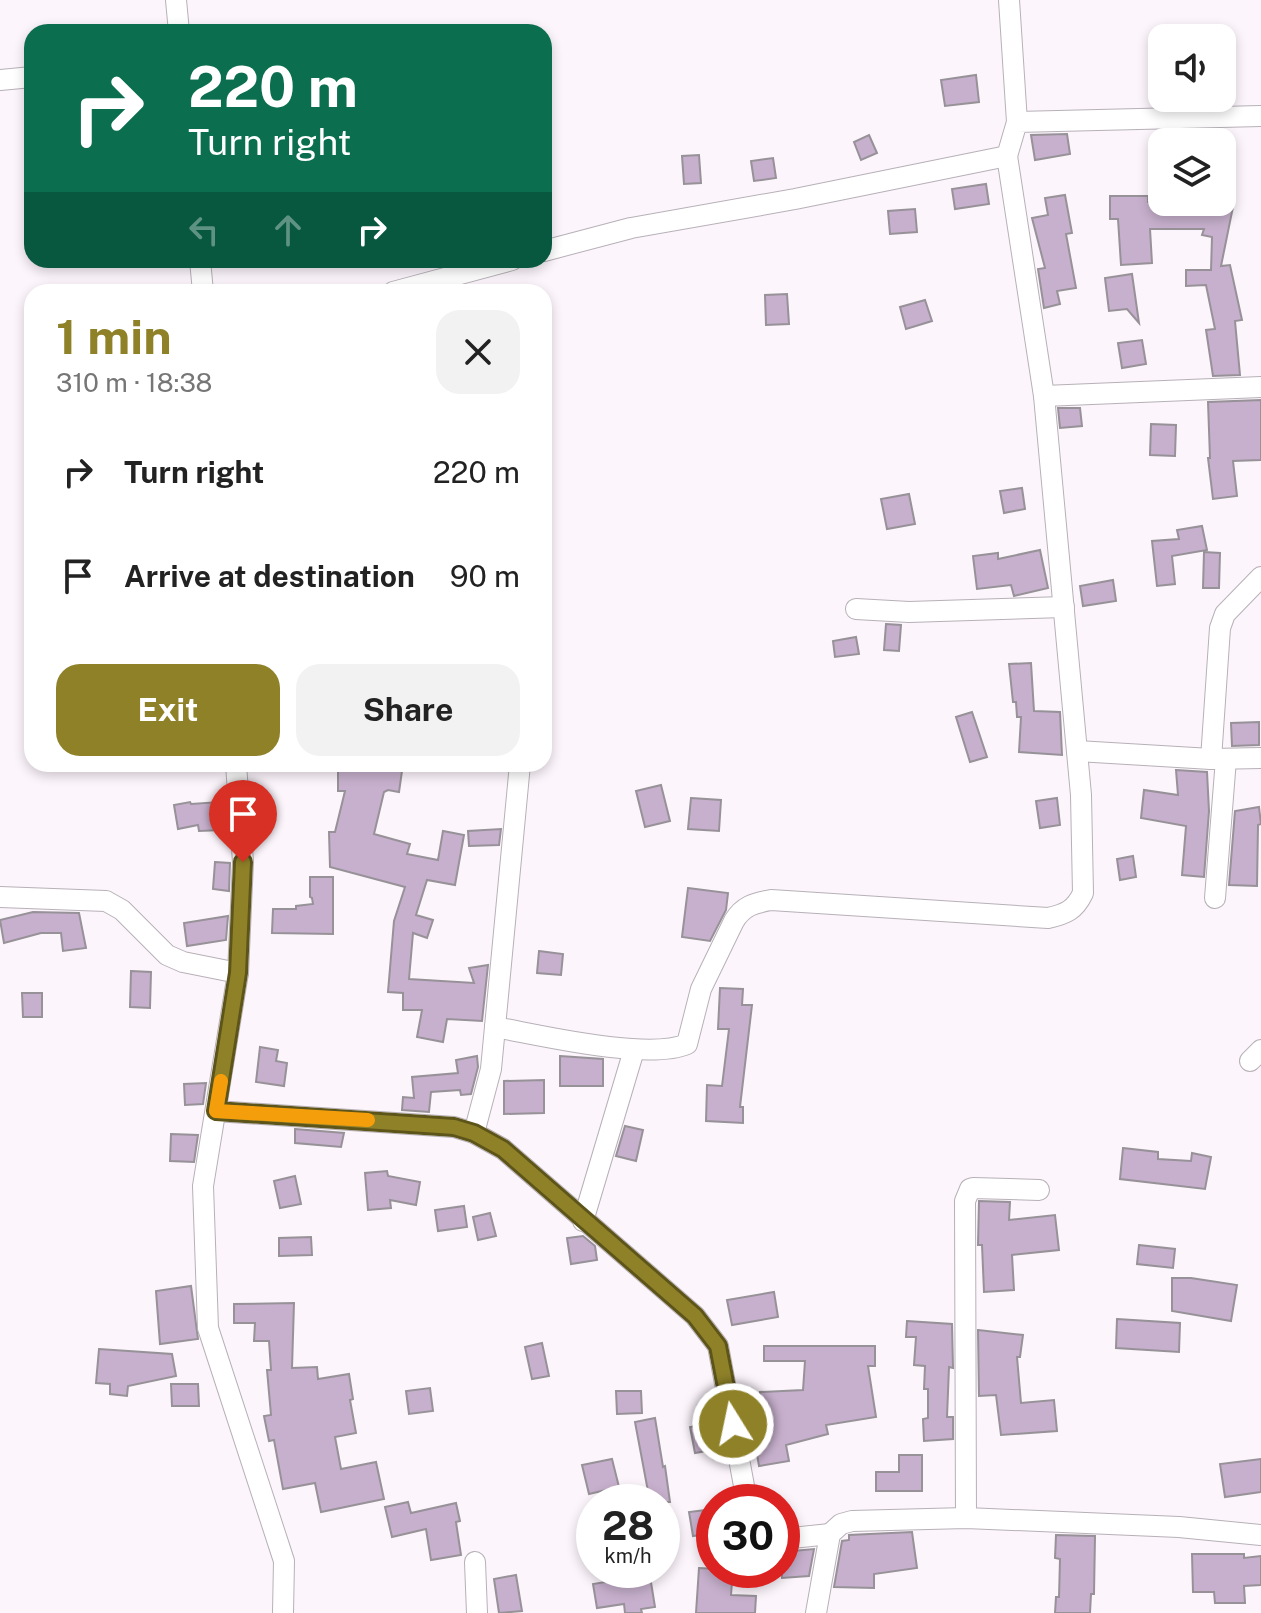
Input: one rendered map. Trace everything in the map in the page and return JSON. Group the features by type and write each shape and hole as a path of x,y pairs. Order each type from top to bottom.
{"street":[{"path":"176,0 178,24"},
{"path":"495,1027 634,1050 675,1049 687,1044 694,1027 701,989 739,912 752,903 771,900 1048,918 1064,915 1076,907 1083,893 1081,795 1064,607 1044,396 1007,156 1017,122 1009,0"},
{"path":"0,80 24,78"},
{"path":"1017,122 1261,116"},
{"path":"552,249 631,228 1007,156"},
{"path":"423,284 482,268"},
{"path":"1044,396 1261,387"},
{"path":"1215,898 1220,628 1225,614 1261,577"},
{"path":"856,609 934,612 1064,607"},
{"path":"1077,751 1219,759 1261,758"},
{"path":"237,772 243,862 238,973 203,1186 208,1328 284,1561 283,1613"},
{"path":"474,1133 491,1069 519,772"},
{"path":"0,897 106,901 122,910 167,955 183,962 238,973"},
{"path":"583,1221 634,1050"},
{"path":"216,1111 454,1127 474,1133 503,1149 695,1316 718,1346 744,1484"},
{"path":"966,1518 965,1201 970,1189 977,1187 1039,1190"},
{"path":"800,1537 830,1534 841,1524 863,1519 966,1518 1179,1527 1261,1535"},
{"path":"816,1613 830,1534"},
{"path":"475,1562 477,1613"}],"building":[{"path":"976,75 979,102 945,106 941,80"},
{"path":"1067,134 1070,154 1035,160 1031,135"},
{"path":"869,135 877,153 861,160 854,142"},
{"path":"699,155 701,183 684,184 682,156"},
{"path":"773,158 776,178 754,181 751,161"},
{"path":"986,184 989,204 955,209 952,189"},
{"path":"1065,195 1072,233 1066,234 1076,288 1057,291 1060,304 1044,308 1038,269 1045,268 1032,218 1048,215 1045,198"},
{"path":"1110,196 1148,196 1148,216 1231,216 1221,266 1230,265 1242,320 1235,321 1240,375 1213,376 1206,330 1215,329 1206,285 1186,286 1186,270 1211,270 1212,237 1202,235 1204,229 1150,229 1152,263 1121,265 1118,219 1110,219"},
{"path":"915,209 917,232 890,234 888,211"},
{"path":"1132,274 1139,323 1127,309 1109,311 1105,278"},
{"path":"787,294 789,324 766,325 765,295"},
{"path":"925,300 932,321 906,329 900,307"},
{"path":"1142,340 1146,364 1122,368 1118,343"},
{"path":"1261,400 1261,460 1233,461 1237,496 1213,499 1208,458 1208,402"},
{"path":"1058,408 1080,408 1082,426 1060,428"},
{"path":"1151,424 1176,425 1175,456 1150,455"},
{"path":"1022,488 1025,509 1004,513 1000,491"},
{"path":"909,494 915,524 887,529 881,499"},
{"path":"1202,526 1207,550 1172,556 1175,584 1157,586 1152,541 1179,539 1177,530"},
{"path":"1040,550 1048,588 1014,596 1011,585 977,589 973,556 998,553 998,559"},
{"path":"1204,552 1220,553 1219,588 1203,588"},
{"path":"1113,580 1116,601 1083,606 1080,586"},
{"path":"886,624 901,625 899,651 884,650"},
{"path":"856,637 859,654 835,657 833,641"},
{"path":"1031,663 1034,711 1060,712 1062,755 1019,752 1021,717 1017,717 1016,702 1013,702 1009,664"},
{"path":"972,712 987,757 970,762 956,717"},
{"path":"1259,722 1259,745 1232,746 1231,723"},
{"path":"1176,770 1207,772 1209,811 1204,877 1182,875 1186,826 1141,818 1144,790 1178,795"},
{"path":"338,772 402,772 399,792 384,792 374,834 410,844 407,854 438,860 443,831 464,835 455,885 427,880 416,915 433,920 427,938 413,933 409,979 474,983 469,968 488,965 482,1021 447,1019 443,1042 417,1037 422,1010 403,1010 403,993 388,992 394,921 405,887 330,867 329,832 335,832 345,791 338,791"},
{"path":"661,785 670,821 645,827 636,791"},
{"path":"691,798 721,800 719,831 688,829"},
{"path":"1057,798 1060,825 1040,828 1036,801"},
{"path":"220,802 222,830 199,831 198,825 178,829 174,805"},
{"path":"1259,807 1261,824 1258,825 1257,886 1229,885 1235,811"},
{"path":"501,829 499,845 469,846 468,831"},
{"path":"1133,856 1136,877 1120,880 1117,859"},
{"path":"215,862 230,863 229,891 213,889"},
{"path":"310,877 333,877 333,934 272,933 273,909 296,909 296,906 313,904"},
{"path":"688,888 728,893 726,910 710,941 682,937"},
{"path":"33,912 79,913 86,948 63,951 61,933 41,933 4,943 0,920"},
{"path":"228,916 226,940 187,946 184,923"},
{"path":"539,951 563,954 561,975 537,973"},
{"path":"131,971 151,972 150,1008 130,1007"},
{"path":"720,988 743,989 742,1005 752,1005 740,1107 743,1107 743,1123 706,1121 707,1085 722,1086 729,1029 718,1029"},
{"path":"22,993 42,993 42,1017 23,1017"},
{"path":"260,1047 278,1050 276,1061 287,1063 284,1086 256,1082"},
{"path":"477,1056 478,1067 471,1094 461,1095 460,1090 431,1092 429,1112 402,1110 403,1097 414,1098 412,1077 458,1073 456,1060"},
{"path":"560,1056 603,1059 603,1086 560,1086"},
{"path":"544,1080 544,1113 504,1114 504,1081"},
{"path":"206,1083 203,1104 185,1105 184,1084"},
{"path":"625,1126 643,1130 636,1161 616,1156"},
{"path":"295,1129 344,1133 341,1147 295,1143"},
{"path":"171,1134 198,1135 194,1162 170,1161"},
{"path":"1123,1148 1158,1152 1158,1159 1191,1161 1192,1153 1211,1157 1205,1189 1120,1179"},
{"path":"387,1171 388,1176 420,1182 416,1205 390,1200 391,1208 368,1210 365,1173"},
{"path":"295,1176 301,1204 280,1208 274,1181"},
{"path":"979,1201 1010,1202 1009,1220 1055,1215 1059,1250 1012,1255 1014,1290 984,1292 982,1245 978,1245"},
{"path":"464,1206 467,1227 438,1231 435,1210"},
{"path":"490,1213 496,1236 478,1240 473,1217"},
{"path":"583,1236 595,1246 597,1260 571,1264 567,1238"},
{"path":"311,1237 312,1255 279,1256 279,1238"},
{"path":"1139,1245 1175,1249 1173,1268 1137,1264"},
{"path":"1172,1278 1237,1285 1231,1321 1172,1311"},
{"path":"191,1286 198,1339 160,1344 156,1291"},
{"path":"774,1292 778,1317 732,1325 727,1300"},
{"path":"294,1303 292,1368 317,1367 318,1379 349,1374 356,1433 335,1437 341,1469 376,1462 384,1499 321,1512 315,1483 283,1489 274,1440 269,1441 264,1416 271,1415 267,1370 271,1370 269,1341 254,1341 255,1323 234,1323 234,1304"},
{"path":"1117,1319 1180,1323 1179,1352 1116,1348"},
{"path":"907,1321 952,1324 953,1368 949,1367 947,1417 953,1417 953,1439 924,1441 923,1419 928,1418 925,1366 914,1365 916,1337 906,1337"},
{"path":"978,1330 1023,1335 1020,1357 1017,1357 1021,1403 1054,1400 1057,1431 1001,1435 996,1395 979,1396"},
{"path":"542,1343 549,1376 532,1379 525,1347"},
{"path":"764,1346 875,1346 875,1366 868,1366 876,1417 826,1425 828,1434 786,1445 789,1461 759,1466 755,1442 749,1443 745,1420 761,1417 760,1392 803,1390 805,1361 764,1361"},
{"path":"99,1349 172,1354 176,1376 128,1386 127,1396 110,1394 110,1384 96,1383"},
{"path":"171,1384 198,1384 199,1406 172,1406"},
{"path":"430,1388 433,1411 409,1414 406,1391"},
{"path":"616,1391 641,1391 642,1413 617,1414"},
{"path":"655,1418 668,1484 647,1484 635,1422"},
{"path":"719,1422 724,1448 695,1453 690,1427"},
{"path":"899,1455 922,1455 922,1491 876,1491 876,1472 899,1472"},
{"path":"612,1459 618,1484 587,1484 582,1465"},
{"path":"1261,1459 1261,1492 1225,1497 1220,1464"},
{"path":"408,1502 411,1513 456,1503 461,1555 431,1560 426,1529 392,1537 385,1507"},
{"path":"696,1511 696,1536 693,1536 689,1512"},
{"path":"912,1532 917,1568 874,1574 874,1588 834,1587 842,1541 849,1540 849,1535"},
{"path":"1056,1535 1095,1536 1094,1594 1091,1594 1090,1613 1055,1613 1056,1597 1059,1597 1060,1559 1055,1558"},
{"path":"814,1549 809,1576 800,1577 800,1550"},
{"path":"1192,1554 1244,1554 1244,1558 1261,1556 1261,1585 1244,1586 1245,1603 1215,1603 1214,1592 1193,1592"},
{"path":"516,1575 522,1611 499,1613 494,1579"},
{"path":"594,1588 652,1588 655,1607 641,1609 642,1613 625,1613 624,1604 597,1608"},
{"path":"698,1588 732,1588 731,1595 756,1596 755,1613 696,1613"}],"slow traffic":[{"path":"221,1081 216,1111 368,1120"}],"route":[{"path":"243,862 238,973 216,1111 454,1127 474,1133 503,1149 695,1316 718,1346 733,1424"}]}
